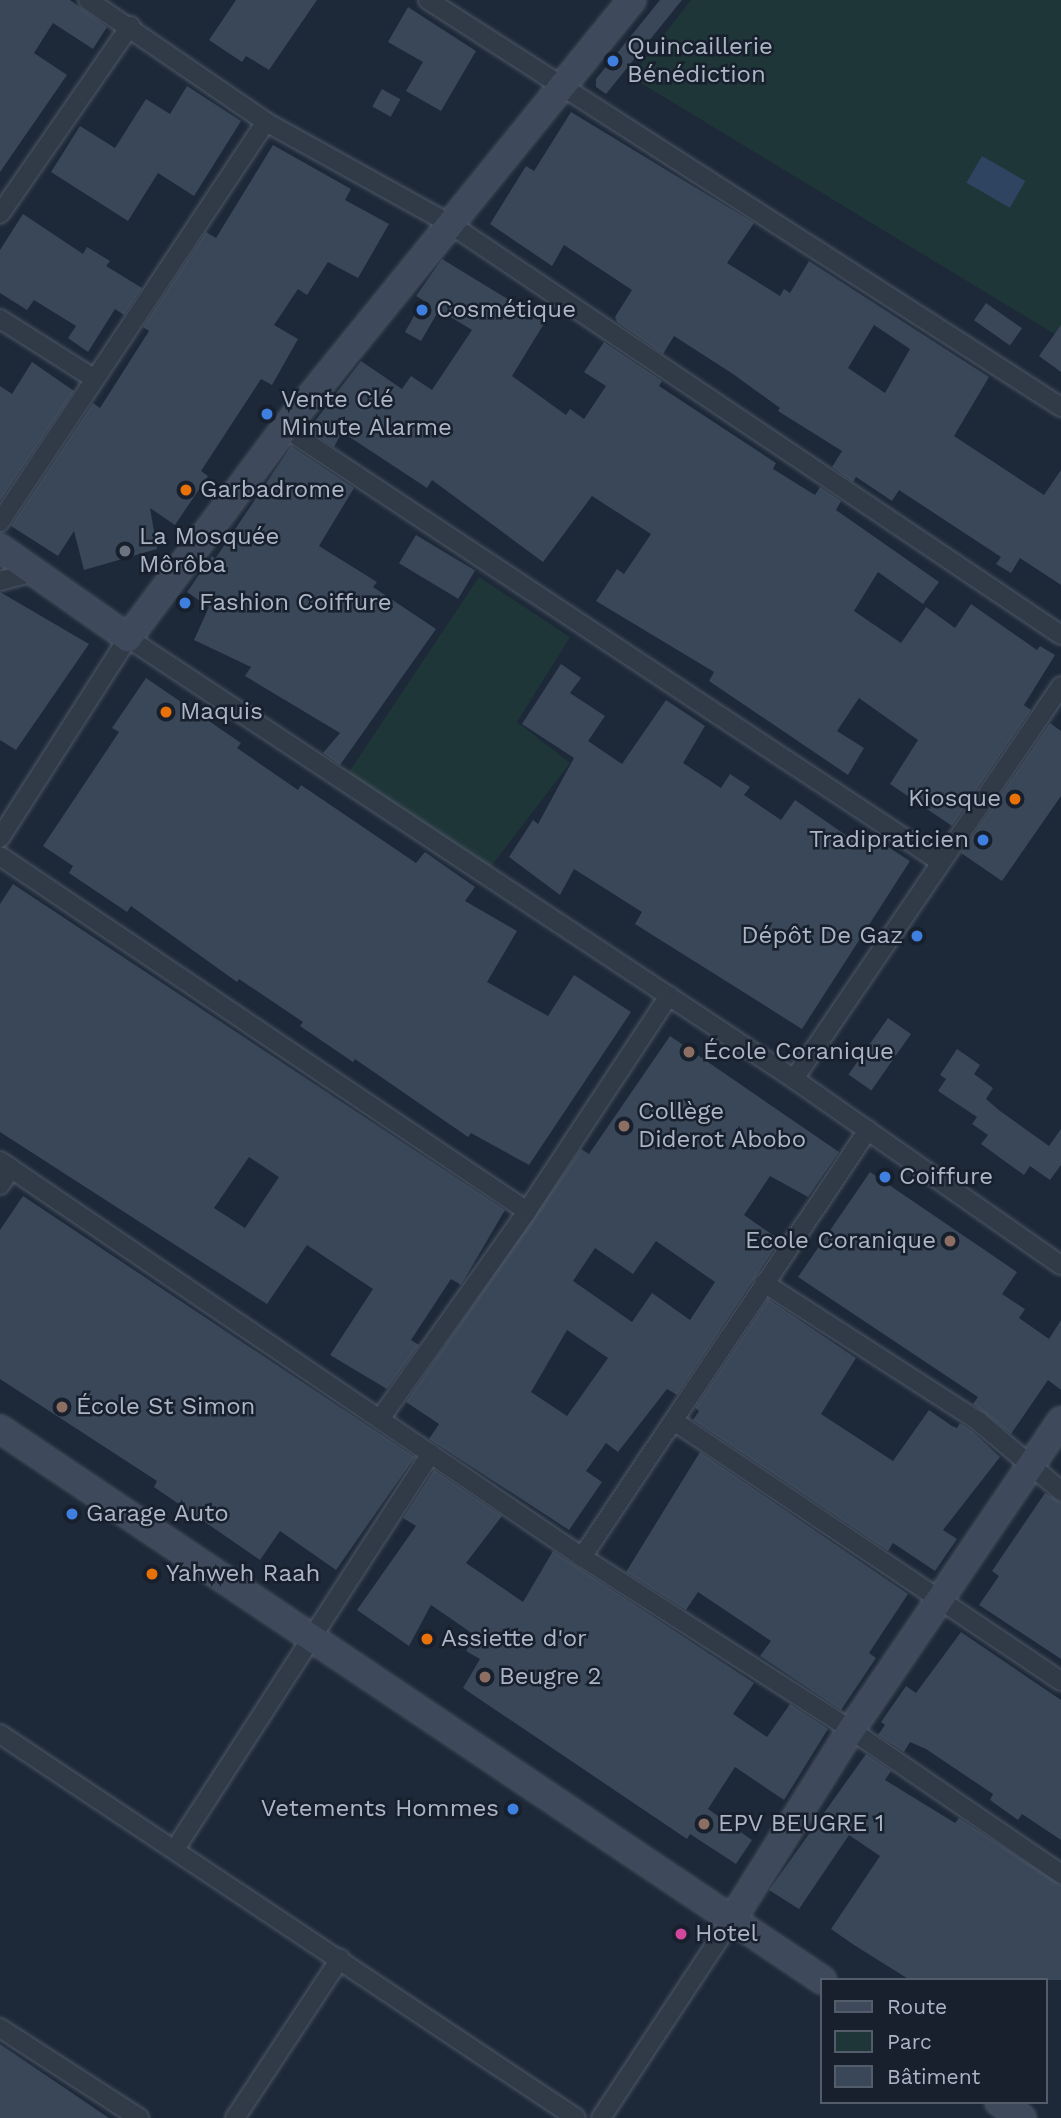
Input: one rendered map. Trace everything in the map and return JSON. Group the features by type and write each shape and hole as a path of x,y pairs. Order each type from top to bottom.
{"street":[{"path":"88,0 130,26 267,122 450,224 1061,635"},
{"path":"0,838 128,638 285,428 632,0"},
{"path":"439,3 561,89 1061,407"},
{"path":"0,214 130,26"},
{"path":"0,522 267,122"},
{"path":"0,319 95,379"},
{"path":"285,428 939,861"},
{"path":"0,548 128,638 794,1079 1061,1265"},
{"path":"0,581 33,572"},
{"path":"794,1079 939,861 1058,698"},
{"path":"0,856 527,1211"},
{"path":"380,1419 527,1211 669,996"},
{"path":"582,1557 867,1130"},
{"path":"0,1185 6,1164 582,1557 851,1730 1061,1874"},
{"path":"764,1283 978,1421 1061,1491"},
{"path":"674,1420 1061,1681"},
{"path":"601,2118 733,1919 851,1730 942,1600 1061,1421"},
{"path":"0,1429 820,1979"},
{"path":"175,1849 431,1454"},
{"path":"0,1734 576,2118"},
{"path":"235,2118 340,1959"},
{"path":"0,2028 139,2118"},
{"path":"1002,2104 1022,2118"}],"green space":[{"path":"691,0 1061,0 1061,338 631,77"},
{"path":"479,577 570,637 517,722 570,763 486,873 343,781"}],"water":[{"path":"982,156 1025,181 1010,208 966,183"}],"building":[{"path":"0,0 70,0 107,27 93,49 53,23 34,53 67,75 0,172"},
{"path":"236,0 317,0 269,70 246,56 242,62 209,40"},
{"path":"660,0 682,0 606,94 596,87 596,79"},
{"path":"408,7 476,51 441,111 406,91 423,62 388,42"},
{"path":"187,86 241,121 194,196 158,173 128,221 51,172 80,126 115,148 146,99 170,114"},
{"path":"382,89 400,99 391,117 372,106"},
{"path":"571,112 754,223 727,263 780,296 784,289 790,293 809,261 989,377 954,436 1044,495 1061,470 1061,585 1020,558 1011,573 996,564 1001,557 899,490 892,501 856,477 853,482 832,467 842,451 778,411 780,408 733,374 674,336 663,354 617,322 615,317 632,290 564,245 552,266 490,224 526,166 534,171","holes":["874,325 910,349 885,393 848,368"]},
{"path":"273,145 351,189 345,200 389,224 358,278 328,262 307,295 298,289 274,325 298,339 272,385 261,379 201,471 208,476 175,525 150,508 157,549 84,570 74,531 58,556 11,526 93,403 100,408 149,331 143,327 206,232 216,238"},
{"path":"23,214 83,254 87,247 110,261 106,266 142,288 124,315 115,309 88,352 68,338 76,326 34,300 27,310 0,293 0,250"},
{"path":"442,259 545,322 512,376 566,415 570,409 584,419 606,386 584,372 604,342 662,381 659,386 776,463 773,469 815,495 820,487 841,501 836,510 939,582 923,604 878,572 854,611 901,643 926,607 955,628 971,604 1037,650 1040,646 1055,655 1024,705 1031,710 952,826 890,784 918,740 859,698 837,731 864,748 848,775 709,681 714,672 596,601 617,569 624,574 651,534 592,496 543,562 432,480 427,488 342,432 334,447 308,430 361,361 402,389 411,376 432,390 472,330 439,310 421,341 405,332 423,300 416,296"},
{"path":"986,303 1022,328 1010,345 974,320"},
{"path":"1061,325 1061,372 1039,356"},
{"path":"32,362 74,391 0,501 0,386 12,394"},
{"path":"291,446 354,488 319,546 377,582 373,587 436,629 340,765 323,753 340,733 245,676 251,667 194,640 209,607 187,592 212,556 215,559"},
{"path":"416,535 475,571 458,599 399,563"},
{"path":"0,592 89,644 16,750 0,740"},
{"path":"561,664 581,678 570,693 605,716 588,741 622,764 666,700 705,726 683,763 721,788 730,774 750,787 744,795 781,820 795,800 850,838 857,827 910,861 802,1029 635,924 642,912 574,869 560,895 509,857 533,820 538,824 574,758 522,724"},
{"path":"146,678 241,743 237,748 298,790 301,785 416,863 425,852 475,887 465,901 517,931 487,982 548,1016 574,975 631,1012 529,1165 471,1133 468,1137 355,1059 353,1062 300,1026 303,1022 239,979 237,982 131,906 127,912 69,873 73,866 43,846 119,732 112,728"},
{"path":"1050,723 1061,731 1061,796 1002,881 961,853"},
{"path":"13,884 505,1210 461,1285 451,1279 411,1340 419,1345 387,1389 330,1355 373,1289 307,1245 267,1304 0,1132 0,904","holes":["249,1157 279,1177 245,1228 214,1208"]},
{"path":"888,1018 911,1034 871,1091 848,1075"},
{"path":"670,1036 839,1152 808,1197 770,1176 744,1215 780,1240 677,1395 667,1389 618,1452 606,1443 586,1471 602,1482 569,1530 429,1439 439,1424 406,1402 581,1149 589,1154","holes":["656,1241 715,1282 690,1320 652,1293 632,1322 573,1281 595,1248 633,1274","567,1330 608,1358 567,1416 531,1392"]},
{"path":"957,1049 980,1065 974,1074 993,1088 986,1099 1000,1111 1049,1146 1061,1129 1061,1165 1050,1180 1030,1166 1024,1175 981,1144 988,1135 972,1124 977,1117 938,1091 946,1079 940,1075"},
{"path":"870,1172 1017,1272 1002,1294 1025,1309 1019,1318 1049,1339 1061,1320 1061,1390 1048,1380 1011,1434 973,1404 978,1397 798,1277"},
{"path":"23,1196 415,1457 336,1570 280,1531 260,1560 154,1487 157,1481 0,1379 0,1230"},
{"path":"768,1299 856,1358 821,1414 893,1461 929,1410 952,1426 957,1428 960,1423 971,1430 1000,1457 943,1530 957,1539 935,1571 893,1543 888,1551 693,1420 699,1411 695,1408"},
{"path":"700,1452 908,1594 869,1653 876,1658 841,1710 760,1656 771,1641 698,1592 686,1610 626,1572"},
{"path":"434,1470 502,1516 466,1563 523,1602 553,1551 754,1683 733,1714 767,1737 790,1704 828,1729 784,1800 735,1767 708,1809 752,1840 736,1864 690,1834 687,1839 463,1688 480,1659 466,1651 476,1636 431,1605 409,1646 357,1610 416,1526 403,1518"},
{"path":"1045,1493 1061,1502 1061,1659 979,1605 999,1576 992,1571"},
{"path":"961,1632 1061,1700 1061,1840 1022,1814 1018,1820 990,1800 993,1794 926,1749 910,1742 904,1752 878,1735 885,1725 881,1722 906,1686 916,1693"},
{"path":"866,1754 891,1771 885,1780 955,1823 959,1818 1061,1885 1061,1980 907,1978 854,1945 831,1929 880,1856 849,1835 799,1909 769,1890"},
{"path":"0,2044 109,2118 0,2118"}],"place":[{"name":"Quincaillerie Bénédiction","path":"613,61"},
{"name":"Cosmétique","path":"422,310"},
{"name":"Vente Clé Minute Alarme","path":"267,414"},
{"name":"Garbadrome","path":"186,490"},
{"name":"La Mosquée Môrôba","path":"125,551"},
{"name":"Fashion Coiffure","path":"185,603"},
{"name":"Maquis","path":"166,712"},
{"name":"Kiosque","path":"1015,799"},
{"name":"Tradipraticien","path":"983,840"},
{"name":"Dépôt De Gaz","path":"917,936"},
{"name":"École Coranique","path":"689,1052"},
{"name":"Collège Diderot Abobo","path":"624,1126"},
{"name":"Coiffure","path":"885,1177"},
{"name":"Ecole Coranique","path":"950,1241"},
{"name":"École St Simon","path":"62,1407"},
{"name":"Garage Auto","path":"72,1514"},
{"name":"Yahweh Raah","path":"152,1574"},
{"name":"Assiette d'or","path":"427,1639"},
{"name":"Beugre 2","path":"485,1677"},
{"name":"Vetements Hommes","path":"513,1809"},
{"name":"EPV BEUGRE 1","path":"704,1824"},
{"name":"Hotel","path":"681,1934"}]}
